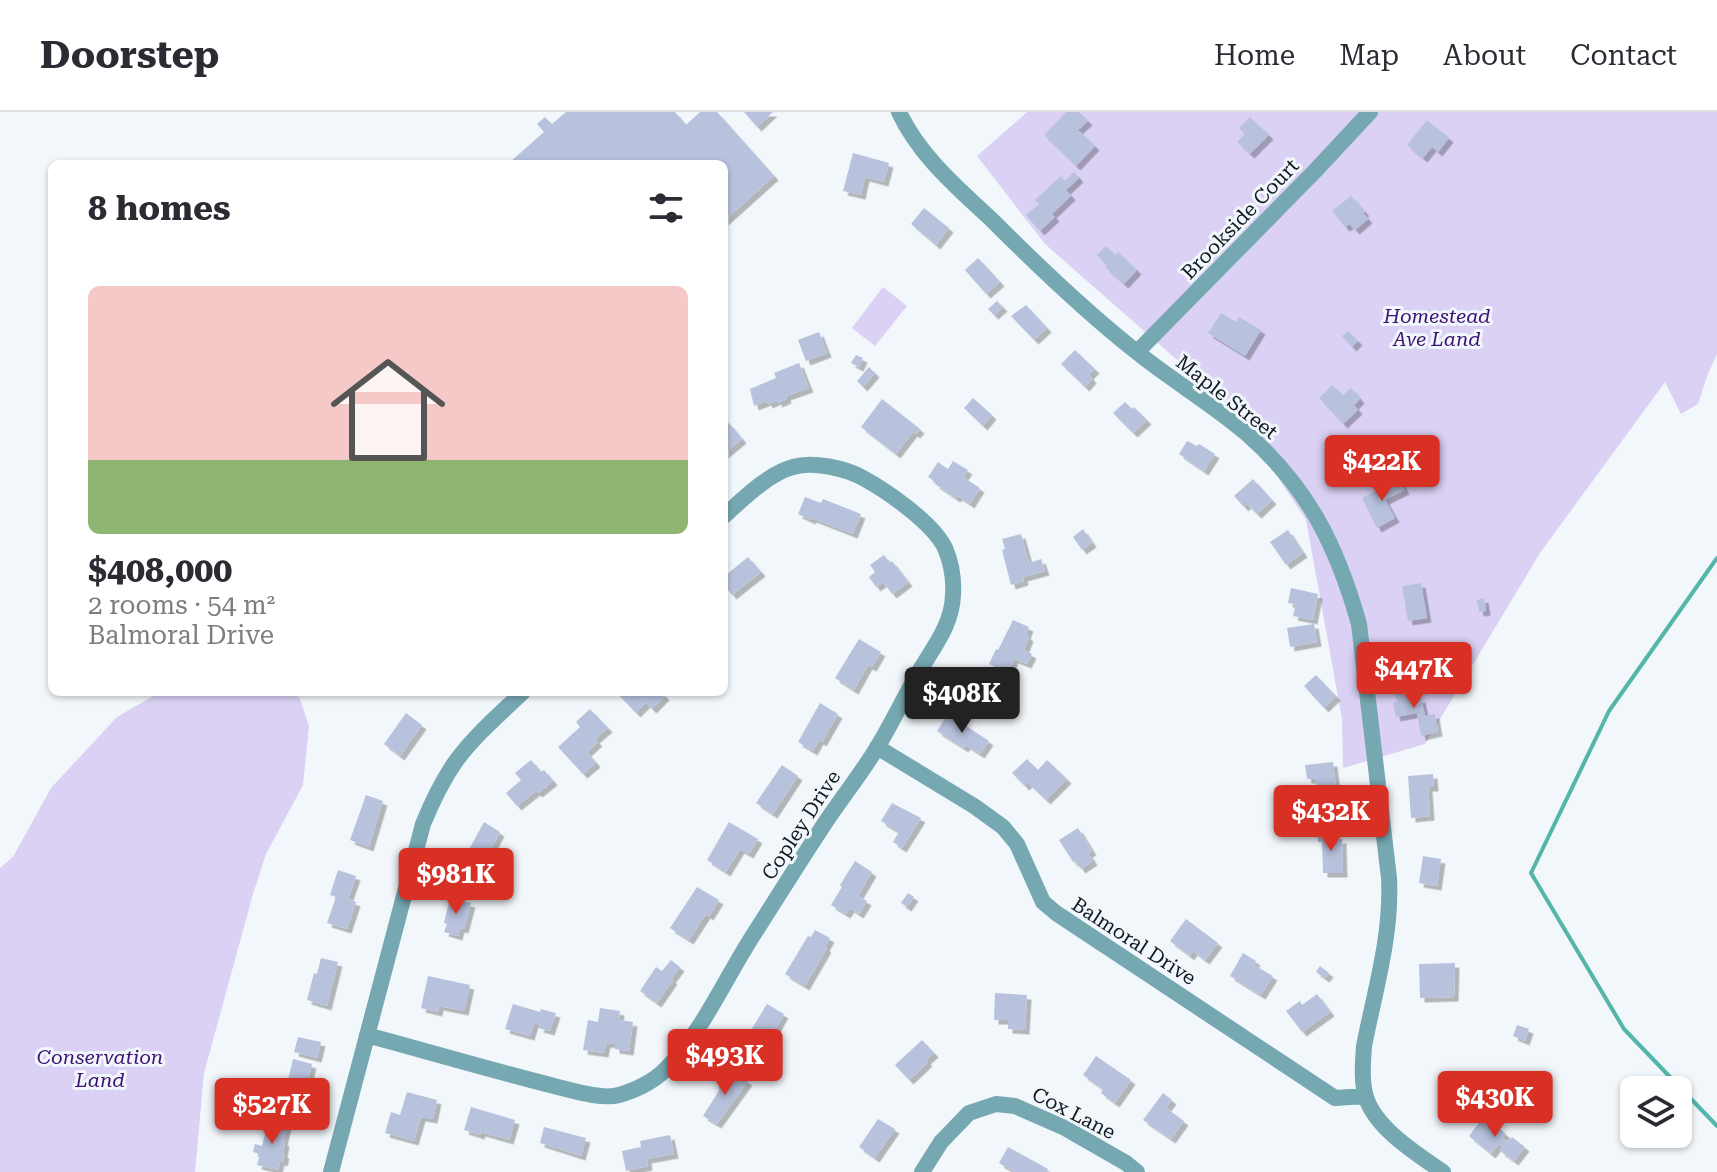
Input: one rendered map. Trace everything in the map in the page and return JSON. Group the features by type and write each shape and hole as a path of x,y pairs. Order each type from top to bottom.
{"street":[{"name":"Maple Street","path":"899,112 913,137 938,168 1034,262 1137,352 1244,432 1282,468 1329,538 1359,624 1387,854 1390,901 1384,950 1364,1046 1365,1096"},
{"name":"Brookside Court","path":"1137,352 1370,112"},
{"name":"Copley Drive","path":"367,1035 582,1092 616,1096 646,1085 665,1070 694,1034 749,941 877,747 936,647 953,598 953,581 945,548 921,520 878,487 852,472 810,465 793,466 775,475 728,513"},
{"path":"331,1172 423,824 438,790 456,761 519,696"},
{"name":"Balmoral Drive","path":"877,747 1003,827 1017,844 1043,902 1056,913 1335,1098 1365,1096"},
{"path":"1365,1096 1373,1112 1390,1131 1443,1172"},
{"name":"Cox Lane","path":"922,1172 941,1142 969,1113 996,1104 1015,1106 1065,1128 1137,1172"}],"green space":[{"name":"Homestead Ave Land","path":"1027,112 1717,112 1717,354 1698,404 1681,414 1665,382 1540,553 1425,744 1343,768 1342,719 1306,520 1233,409 1045,244 977,156"},
{"path":"883,287 907,306 875,346 852,328"},
{"name":"Conservation Land","path":"153,696 297,696 309,726 303,785 266,854 253,894 204,1073 195,1172 0,1172 0,868 13,857 51,788 117,717"}],"building":[{"path":"566,112 675,112 686,125 700,112 717,112 774,176 728,217 728,160 512,160 544,132 537,124 545,117 552,124"},
{"path":"744,112 773,112 757,127"},
{"path":"1066,112 1079,112 1088,121 1078,130 1095,146 1076,166 1044,135"},
{"path":"1250,117 1269,135 1250,154 1237,142 1245,134 1239,128"},
{"path":"1427,120 1449,138 1438,152 1432,147 1423,158 1407,145"},
{"path":"853,153 889,163 884,182 865,177 861,195 843,191"},
{"path":"1074,172 1079,178 1066,190 1071,196 1040,231 1026,215 1039,204 1035,200 1061,176 1065,181"},
{"path":"1351,196 1368,219 1355,230 1350,224 1345,227 1332,211"},
{"path":"924,208 949,228 936,245 911,224"},
{"path":"1106,246 1116,255 1118,252 1137,270 1124,284 1097,255"},
{"path":"978,258 1000,282 986,294 965,270"},
{"path":"997,301 1003,307 994,315 988,309"},
{"path":"1026,305 1047,328 1034,340 1011,316"},
{"path":"1221,313 1236,322 1239,317 1261,330 1245,356 1208,333"},
{"path":"1348,331 1358,341 1352,347 1342,336"},
{"path":"819,332 827,353 806,361 798,340"},
{"path":"1075,350 1095,369 1085,387 1061,364"},
{"path":"856,355 863,358 859,367 851,363"},
{"path":"799,363 809,388 786,396 787,399 778,403 777,400 768,404 767,401 754,406 750,389 776,378 774,373"},
{"path":"869,367 875,373 863,387 857,381"},
{"path":"1332,385 1343,395 1351,388 1360,399 1354,405 1358,410 1343,424 1319,398"},
{"path":"973,398 992,415 983,426 964,408"},
{"path":"882,399 920,429 916,434 913,432 896,454 861,427"},
{"path":"1125,402 1147,420 1133,433 1113,413"},
{"path":"728,424 742,439 728,451"},
{"path":"1187,441 1215,454 1204,471 1179,454"},
{"path":"953,461 968,470 963,477 980,488 970,504 958,496 956,498 928,477 938,462 948,469"},
{"path":"1253,479 1272,500 1257,514 1247,504 1244,507 1234,496"},
{"path":"1399,479 1405,490 1385,500 1395,518 1377,528 1362,498"},
{"path":"805,497 821,503 823,499 861,514 853,534 798,514"},
{"path":"1083,529 1092,543 1082,550 1073,537"},
{"path":"1288,530 1303,553 1286,565 1270,542"},
{"path":"1021,534 1029,563 1041,559 1045,571 1023,577 1024,581 1011,585 1002,539"},
{"path":"884,555 908,582 892,594 883,582 876,587 869,577 875,572 870,565"},
{"path":"748,557 761,572 732,595 728,590 728,573"},
{"path":"1421,583 1427,618 1408,621 1402,586"},
{"path":"1291,588 1318,594 1313,620 1293,616 1296,604 1288,603"},
{"path":"1484,598 1486,611 1479,612 1477,600"},
{"path":"1013,620 1029,627 1024,650 1032,654 1027,664 1014,659 1008,673 989,664"},
{"path":"1314,624 1317,642 1290,647 1287,628"},
{"path":"859,639 881,652 872,667 868,665 854,690 835,678"},
{"path":"1316,675 1336,696 1324,708 1304,686"},
{"path":"1413,686 1415,699 1421,698 1425,716 1435,714 1438,732 1421,736 1417,713 1396,717 1394,690"},
{"path":"620,696 665,696 652,709 646,703 636,713"},
{"path":"820,703 838,714 822,742 819,740 813,751 798,742"},
{"path":"590,709 608,728 595,739 598,742 587,752 596,763 583,774 558,747 580,727 576,722"},
{"path":"406,713 422,725 400,756 384,744"},
{"path":"948,714 989,741 980,754 937,731"},
{"path":"1027,759 1038,770 1047,760 1067,779 1046,800 1012,773"},
{"path":"531,760 553,781 517,806 506,793 521,780 515,773"},
{"path":"1333,762 1337,795 1309,798 1308,785 1316,785 1315,779 1307,779 1305,765"},
{"path":"782,765 798,776 773,814 756,803"},
{"path":"1433,774 1434,787 1428,787 1430,816 1411,818 1408,776"},
{"path":"366,795 383,801 369,847 350,840"},
{"path":"892,803 921,818 902,848 893,842 899,832 881,821"},
{"path":"484,822 500,832 491,849 499,854 495,862 486,858 477,875 460,866"},
{"path":"729,822 758,839 749,854 740,849 726,872 707,860"},
{"path":"1078,828 1092,851 1088,853 1093,861 1081,869 1059,840"},
{"path":"1318,832 1332,832 1332,840 1342,839 1343,873 1323,873 1322,842 1318,842"},
{"path":"1423,856 1441,859 1437,886 1419,883"},
{"path":"855,861 872,872 858,896 867,901 859,914 850,908 846,914 831,905"},
{"path":"338,870 356,876 348,899 356,902 347,929 327,923 336,897 330,895"},
{"path":"697,887 719,900 689,940 670,928"},
{"path":"908,893 914,897 907,907 901,903"},
{"path":"450,898 471,903 464,929 460,928 458,936 444,932"},
{"path":"1186,919 1218,943 1205,960 1193,951 1190,956 1170,941"},
{"path":"815,930 830,938 805,986 785,974 808,936 811,937"},
{"path":"1243,953 1256,961 1254,965 1273,976 1261,995 1230,976"},
{"path":"321,958 338,962 327,1006 307,1000"},
{"path":"671,960 680,967 657,1003 640,991 656,967 662,971"},
{"path":"1455,963 1454,997 1420,998 1419,964"},
{"path":"1320,966 1329,973 1325,978 1316,972"},
{"path":"428,976 470,985 464,1011 439,1006 438,1012 421,1008"},
{"path":"995,993 1027,995 1025,1030 1008,1029 1008,1020 994,1020"},
{"path":"1317,994 1330,1012 1302,1032 1286,1011 1300,1001 1302,1005"},
{"path":"513,1004 556,1013 550,1031 534,1023 530,1036 505,1029"},
{"path":"767,1004 784,1014 770,1044 765,1041 760,1050 745,1040"},
{"path":"600,1008 620,1011 619,1020 633,1022 629,1051 615,1049 615,1044 606,1043 604,1053 583,1050 588,1020 598,1022"},
{"path":"1517,1025 1529,1029 1525,1041 1513,1036"},
{"path":"298,1037 321,1042 317,1058 294,1052"},
{"path":"922,1040 934,1053 909,1080 895,1065"},
{"path":"1096,1056 1131,1080 1115,1103 1101,1093 1103,1089 1083,1075"},
{"path":"293,1059 312,1064 302,1094 292,1091 293,1086 287,1084"},
{"path":"732,1071 748,1081 717,1124 703,1116 724,1082 721,1081 727,1072 730,1074"},
{"path":"407,1092 437,1100 433,1119 421,1117 414,1141 385,1133 391,1112 400,1115"},
{"path":"1163,1093 1172,1100 1166,1108 1184,1121 1171,1139 1143,1120"},
{"path":"471,1107 515,1120 509,1140 464,1130"},
{"path":"1484,1116 1506,1134 1502,1138 1507,1142 1512,1137 1525,1147 1514,1161 1500,1151 1503,1147 1499,1144 1491,1154 1469,1136"},
{"path":"878,1119 895,1129 875,1158 859,1147"},
{"path":"268,1121 287,1125 283,1141 285,1154 278,1170 257,1165 260,1154 253,1152 255,1144 262,1146"},
{"path":"544,1127 586,1138 581,1156 540,1143"},
{"path":"670,1135 674,1154 647,1159 648,1166 626,1171 622,1151 641,1147 640,1141"},
{"path":"1008,1147 1048,1169 1046,1172 1015,1172 999,1163"}],"waterway":[{"path":"1717,558 1609,711 1531,873 1624,1029 1717,1126"}]}
